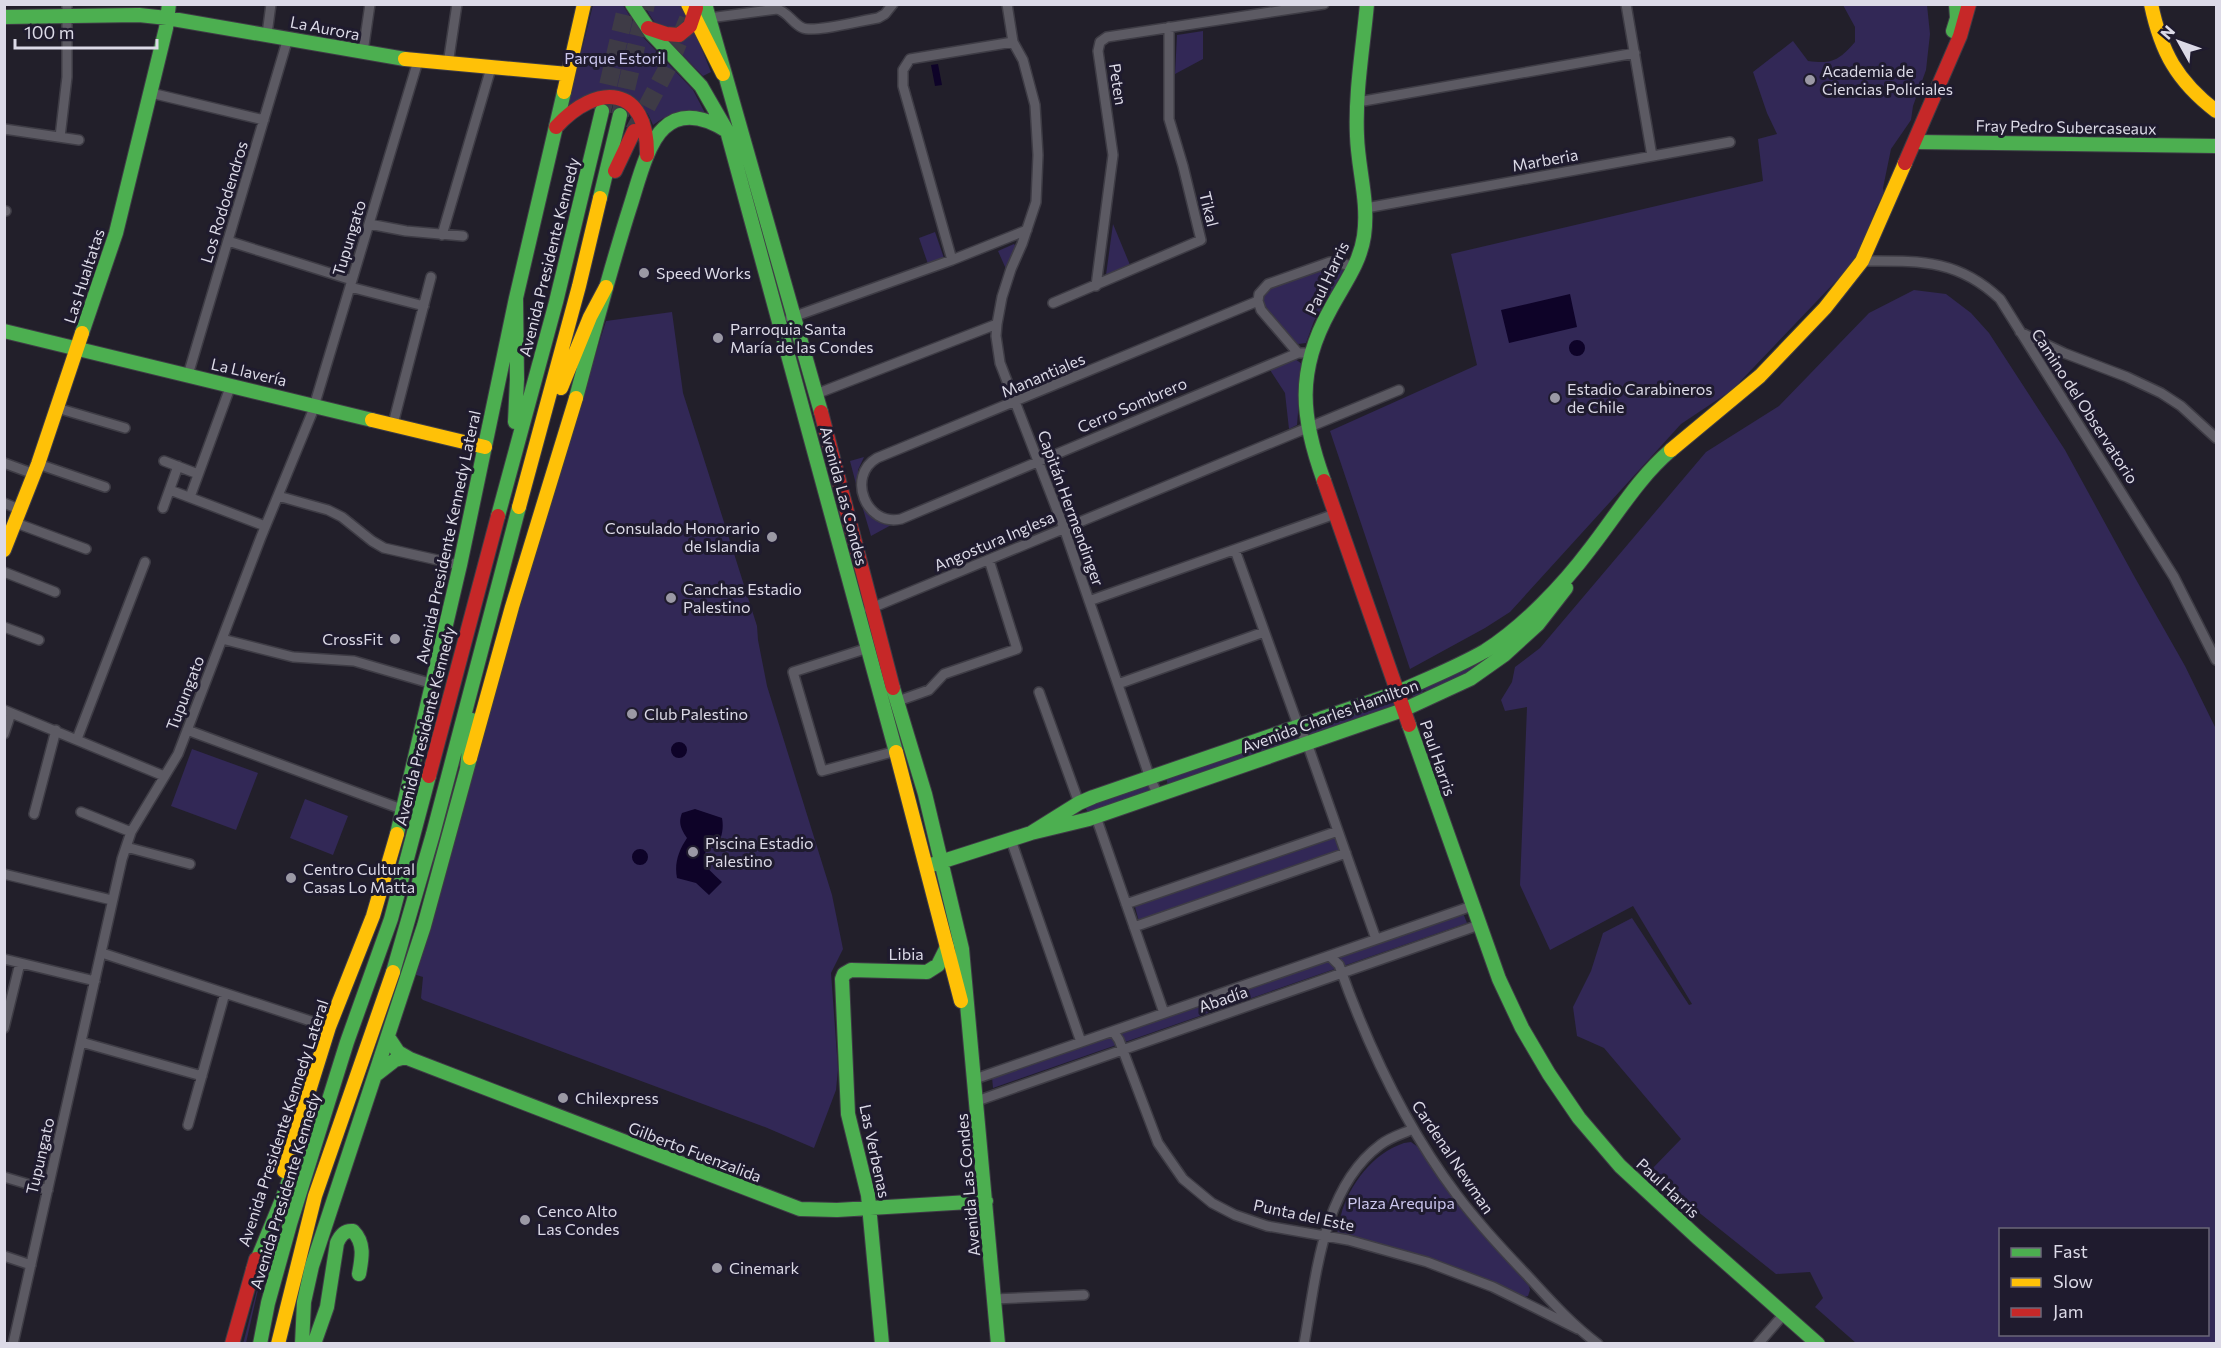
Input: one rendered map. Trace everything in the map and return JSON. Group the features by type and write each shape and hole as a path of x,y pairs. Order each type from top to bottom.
{"main road":[{"name":"Avenida Presidente Kennedy Lateral","path":"232,1344 329,1027 373,916 404,810 460,565 516,298 584,4"},
{"name":"Avenida Las Condes","path":"632,4 645,26 701,86 727,131 779,320 866,611 898,701 925,794 965,969 968,1024 975,1079 998,1344"},
{"name":"Avenida Las Condes","path":"705,4 710,11 723,74 816,394 844,499 866,611 868,648 968,1024"},
{"name":"Paul Harris","path":"1367,4 1357,138 1366,208 1364,237 1355,266 1305,353 1307,428 1335,514 1497,976 1517,1021 1542,1064 1578,1116 1635,1181 1818,1344"},
{"name":"Avenida Charles Hamilton","path":"1935,91 1957,18 1956,4"},
{"name":"Avenida Charles Hamilton","path":"925,867 1031,833 1092,818 1403,710 1470,679 1518,644 1561,596 1589,551 1637,484 1658,461 1760,376 1825,308 1862,261 1960,36 1969,4"},
{"path":"2151,4 2159,40 2176,73 2194,94 2217,111"},
{"path":"645,26 666,34 679,35 688,28 693,8"},
{"path":"693,8 723,74"},
{"name":"La Aurora","path":"4,17 68,10 139,15 168,11 267,34 418,61 568,74"},
{"name":"Las Hualtatas","path":"4,550 36,469 116,233 151,93 168,11"},
{"path":"555,129 586,102 601,97 618,99 630,105 642,118 647,138 645,160"},
{"name":"Avenida Presidente Kennedy","path":"260,1344 268,1303 286,1240 347,1042 391,919 410,852 455,673 556,302 602,111"},
{"name":"Avenida Presidente Kennedy","path":"278,1344 315,1196 384,996 413,903 542,427 620,115"},
{"path":"302,1344 304,1302 312,1266 428,914 524,564 576,398 606,287 645,160 662,129 674,120 698,118 716,124 727,131"},
{"path":"596,214 634,131"},
{"name":"Fray Pedro Subercaseaux","path":"1915,142 2217,146"},
{"path":"542,427 567,377 590,317 606,287"},
{"path":"515,457 516,298"},
{"name":"La Llavería","path":"4,332 485,447"},
{"name":"Avenida Charles Hamilton","path":"1031,833 1079,803 1398,692 1444,672 1486,650 1522,622 1558,587 1589,551"},
{"path":"467,769 480,652"},
{"path":"1079,803 1083,813 1092,818"},
{"name":"Libia","path":"851,970 927,972 938,965 947,947"},
{"name":"Las Verbenas","path":"851,970 844,974 841,982 847,1103 870,1208 882,1344"},
{"name":"Gilberto Fuenzalida","path":"388,1037 392,1046 405,1057 793,1207 818,1210 986,1201"},
{"path":"253,1270 313,1114 347,1042"},
{"path":"377,1074 395,1060 405,1057"},
{"path":"314,1344 327,1310 337,1243 346,1231 354,1231 361,1240 362,1252 358,1275"}],"street":[{"path":"267,34 271,4"},
{"path":"363,52 370,4"},
{"path":"448,64 457,4"},
{"path":"710,11 775,8 783,11 800,27 814,30 878,18 885,14 893,4"},
{"name":"Capitán Hermendinger","path":"1007,4 1013,42 1023,60 1035,105 1038,155 1036,202 1002,297 997,324 996,336 1000,363 1065,528 1150,778 1158,795"},
{"name":"Peten","path":"1096,286 1113,155 1098,45 1107,37 1324,4"},
{"path":"1626,4 1652,156"},
{"path":"60,137 67,76 68,10"},
{"name":"Tikal","path":"1053,303 1201,240 1169,119 1169,27"},
{"name":"Los Rododendros","path":"188,375 288,38"},
{"path":"951,260 903,86 903,70 910,59 1013,42"},
{"path":"1358,102 1635,53"},
{"name":"Tupungato","path":"13,1344 112,900 126,847 131,832 178,754 265,526 315,405 418,61"},
{"path":"442,235 491,68"},
{"path":"151,93 264,120"},
{"path":"4,129 79,140"},
{"name":"Marberia","path":"1366,208 1730,142"},
{"path":"369,224 406,231 463,236"},
{"path":"779,320 794,317 1027,230"},
{"path":"228,241 351,284 424,306"},
{"name":"Camino del Observatorio","path":"1862,261 1924,261 1960,271 1981,283 2000,299 2174,577 2217,660"},
{"name":"Manantiales","path":"863,493 861,478 865,468 873,460 1258,301 1259,294 1268,284 1330,262 1355,266"},
{"path":"393,424 431,277"},
{"path":"1258,301 1261,310 1305,353"},
{"path":"816,394 997,324"},
{"path":"2020,332 2064,353 2127,377 2161,393 2181,406 2217,438"},
{"name":"Cerro Sombrero","path":"863,493 875,514 884,520 895,520 1305,353"},
{"path":"190,497 231,385"},
{"name":"Angostura Inglesa","path":"866,611 1399,390"},
{"path":"57,408 125,428"},
{"path":"164,461 198,474"},
{"path":"4,463 105,487"},
{"path":"163,508 178,466"},
{"path":"170,490 265,526"},
{"path":"844,499 863,493"},
{"path":"278,496 335,513 384,548 460,565"},
{"path":"4,503 18,516 86,549"},
{"path":"1089,601 1335,514"},
{"path":"1234,550 1298,725 1307,743 1376,939"},
{"path":"898,701 928,690 944,674 1017,649 989,560"},
{"path":"76,739 145,562"},
{"path":"4,572 55,592"},
{"path":"4,627 39,640"},
{"path":"1118,684 1264,632"},
{"path":"222,639 293,657 354,661 433,684"},
{"path":"868,648 793,672 822,771 896,751"},
{"path":"1039,692 1079,803"},
{"path":"4,734 8,712 164,776"},
{"path":"34,814 56,730"},
{"path":"188,730 404,810"},
{"path":"81,812 131,832"},
{"path":"1092,818 1126,904 1164,1013"},
{"path":"1126,904 1338,831"},
{"path":"1011,840 1081,1042"},
{"path":"126,847 190,864"},
{"path":"1134,927 1346,853"},
{"path":"4,874 112,900"},
{"name":"Abadía","path":"975,1079 1472,906"},
{"name":"Abadía","path":"977,1101 1479,926"},
{"path":"102,953 329,1027"},
{"name":"Cardenal Newman","path":"1330,956 1337,962 1371,1047 1413,1129 1457,1195 1578,1329 1598,1344"},
{"path":"4,959 95,981"},
{"path":"4,1029 20,963"},
{"path":"188,1125 225,993"},
{"name":"Punta del Este","path":"1113,1031 1119,1040 1158,1143 1175,1169 1192,1188 1223,1209 1250,1220 1386,1249 1450,1269 1493,1287 1578,1329"},
{"path":"81,1042 202,1076"},
{"path":"1304,1344 1326,1235 1339,1196 1357,1167 1382,1143 1413,1129"},
{"path":"4,1177 48,1190"},
{"path":"4,1256 31,1265"},
{"path":"994,1299 1084,1295"},
{"path":"1758,1344 1784,1314"}],"green space":[{"name":"Parque Estoril","path":"593,5 623,5 641,35 693,90 705,113 678,113 653,125 641,105 622,92 568,105"},
{"path":"644,5 684,5 711,72 703,76 663,33"},
{"name":"Estadio Carabineros de Chile","path":"1843,5 1927,5 1930,34 1926,70 1913,106 1911,120 1891,149 1884,193 1876,208 1858,258 1732,390 1681,424 1510,612 1410,669 1330,431 1477,365 1451,254 1763,181 1758,139 1777,134 1753,72 1793,41 1808,61 1824,62 1839,57 1855,42 1855,27"},
{"path":"1203,31 1203,59 1175,74 1177,35"},
{"path":"1113,224 1130,265 1106,275"},
{"path":"935,232 944,258 928,264 919,238"},
{"path":"1014,244 1017,248 1006,269 998,251"},
{"path":"1338,264 1344,270 1314,321 1306,343 1298,344 1264,309 1262,297 1268,287"},
{"path":"1914,290 1946,294 1971,313 1989,333 2065,450 2185,666 2216,729 2216,1343 1856,1343 1815,1307 1823,1298 1810,1272 1776,1274 1682,1199 1652,1169 1681,1139 1604,1048 1577,1036 1573,1007 1591,971 1603,933 1632,918 1689,1005 1692,1004 1633,906 1550,950 1520,885 1527,707 1505,711 1501,700 1512,682 1515,667 1540,648 1706,452 1779,406 1869,313"},
{"name":"Club Palestino","path":"672,312 683,393 757,626 767,686 832,895 843,949 831,973 838,1069 836,1090 814,1148 765,1127 423,1000 421,998 423,977 410,973 517,605 606,321"},
{"path":"1295,359 1302,364 1297,425 1289,429 1285,393 1270,370"},
{"path":"864,457 858,470 858,484 856,484 850,461"},
{"path":"865,508 877,520 893,524 871,536 863,509"},
{"path":"1493,654 1467,673 1428,691 1424,690 1422,692 1424,693 1413,697 1411,693"},
{"path":"1397,696 1401,707 1312,741 1307,729"},
{"path":"1296,734 1300,743 1169,789 1166,778"},
{"path":"192,749 258,773 236,830 171,806"},
{"path":"1150,785 1152,793 1090,815 1084,806"},
{"path":"305,799 348,816 333,855 290,838"},
{"path":"1336,833 1342,851 1139,922 1134,903"},
{"path":"1463,913 1467,923 993,1088 992,1077"},
{"name":"Plaza Arequipa","path":"1411,1142 1418,1147 1468,1218 1529,1286 1528,1296 1521,1298 1338,1234 1338,1224 1356,1182 1382,1154"},
{"path":"286,1194 257,1294 246,1343 243,1344 265,1259"}],"shaded area":[{"path":"938,64 942,85 935,86 931,65"},
{"path":"1570,294 1577,327 1509,343 1501,310"},
{"path":"1574,340 1580,340 1585,348 1583,354 1574,356 1569,351 1569,345"},
{"path":"679,742 687,750 679,758 671,750"},
{"name":"Piscina Estadio Palestino","path":"695,809 722,818 720,839 713,848 708,846 705,852 705,862 709,870 722,882 709,895 696,883 677,878 678,857 687,838 680,820 682,813"},
{"path":"640,849 648,857 640,865 632,857"}],"tunnel":[{"path":"602,111 627,4"},
{"path":"620,115 646,4"},
{"path":"634,131 669,65 688,19"}],"traffic: fast":[{"path":"82,333 116,233 166,28 169,4"},
{"path":"632,4 652,34 701,86 727,131 896,752"},
{"path":"705,4 821,412"},
{"path":"1324,481 1310,436 1306,395 1307,374 1319,332 1355,265 1364,236 1365,211 1357,120 1358,86 1367,4"},
{"path":"1953,31 1957,18 1956,4"},
{"path":"4,17 139,15 405,59"},
{"path":"397,834 460,565 516,298 564,92"},
{"path":"498,516 556,302 602,111"},
{"path":"600,198 620,115"},
{"path":"576,398 623,231 643,165 652,144 664,128 679,119 696,118 727,131"},
{"path":"1915,142 2216,146"},
{"path":"515,422 516,298"},
{"path":"4,331 372,420"},
{"path":"1031,833 1079,803 1093,797 1398,692 1485,651 1514,630 1555,591 1638,485 1671,450"},
{"path":"393,972 433,834 519,507"},
{"path":"931,865 1031,833 1089,819 1403,710 1470,679 1504,655 1538,624 1566,588"},
{"path":"893,688 925,794 962,949 998,1344"},
{"path":"467,769 472,720"},
{"path":"1409,725 1499,979 1522,1028 1549,1074 1579,1118 1620,1166 1818,1344"},
{"path":"302,1344 304,1302 312,1266 424,926 470,758"},
{"path":"260,1344 268,1303 290,1224 347,1042 391,919 429,776"},
{"path":"882,1344 868,1195 848,1114 842,979 844,974 851,970 927,972 938,965 947,947"},
{"path":"388,1037 398,1052 410,1059 800,1209 837,1210 986,1201"},
{"path":"377,1074 395,1060 405,1057"},
{"path":"253,1270 312,1117"},
{"path":"314,1344 327,1307 337,1243 347,1231 353,1231 361,1246 359,1274"}],"traffic: slow":[{"path":"564,92 584,4"},
{"path":"688,4 723,74"},
{"path":"2151,4 2160,37 2173,64 2191,88 2216,111"},
{"path":"405,59 568,74"},
{"path":"1671,450 1760,376 1825,308 1862,261 1905,163"},
{"path":"519,507 579,286 600,198"},
{"path":"561,388 590,317 606,287"},
{"path":"4,550 38,464 82,333"},
{"path":"470,758 512,607 576,398"},
{"path":"372,420 485,447"},
{"path":"896,752 961,1001"},
{"path":"284,1171 329,1027 373,916 397,834"},
{"path":"278,1344 315,1196 393,972"}],"traffic: jam":[{"path":"1905,163 1960,36 1969,4"},
{"path":"648,28 666,34 679,35 690,26 696,8"},
{"path":"556,127 572,112 588,103 603,98 617,98 629,104 639,115 645,132 647,155"},
{"path":"615,171 634,131"},
{"path":"821,412 893,688"},
{"path":"1324,481 1409,725"},
{"path":"429,776 498,516"},
{"path":"232,1344 256,1259"}],"place":[{"name":"Academia de Ciencias Policiales","path":"1810,80"},
{"name":"Speed Works","path":"644,273"},
{"name":"Parroquia Santa María de las Condes","path":"718,338"},
{"name":"Estadio Carabineros de Chile","path":"1555,398"},
{"name":"Consulado Honorario de Islandia","path":"772,537"},
{"name":"Canchas Estadio Palestino","path":"671,598"},
{"name":"CrossFit","path":"395,639"},
{"name":"Club Palestino","path":"632,714"},
{"name":"Piscina Estadio Palestino","path":"693,852"},
{"name":"Centro Cultural Casas Lo Matta","path":"291,878"},
{"name":"Chilexpress","path":"563,1098"},
{"name":"Cenco Alto Las Condes","path":"525,1220"},
{"name":"Cinemark","path":"717,1268"}]}
